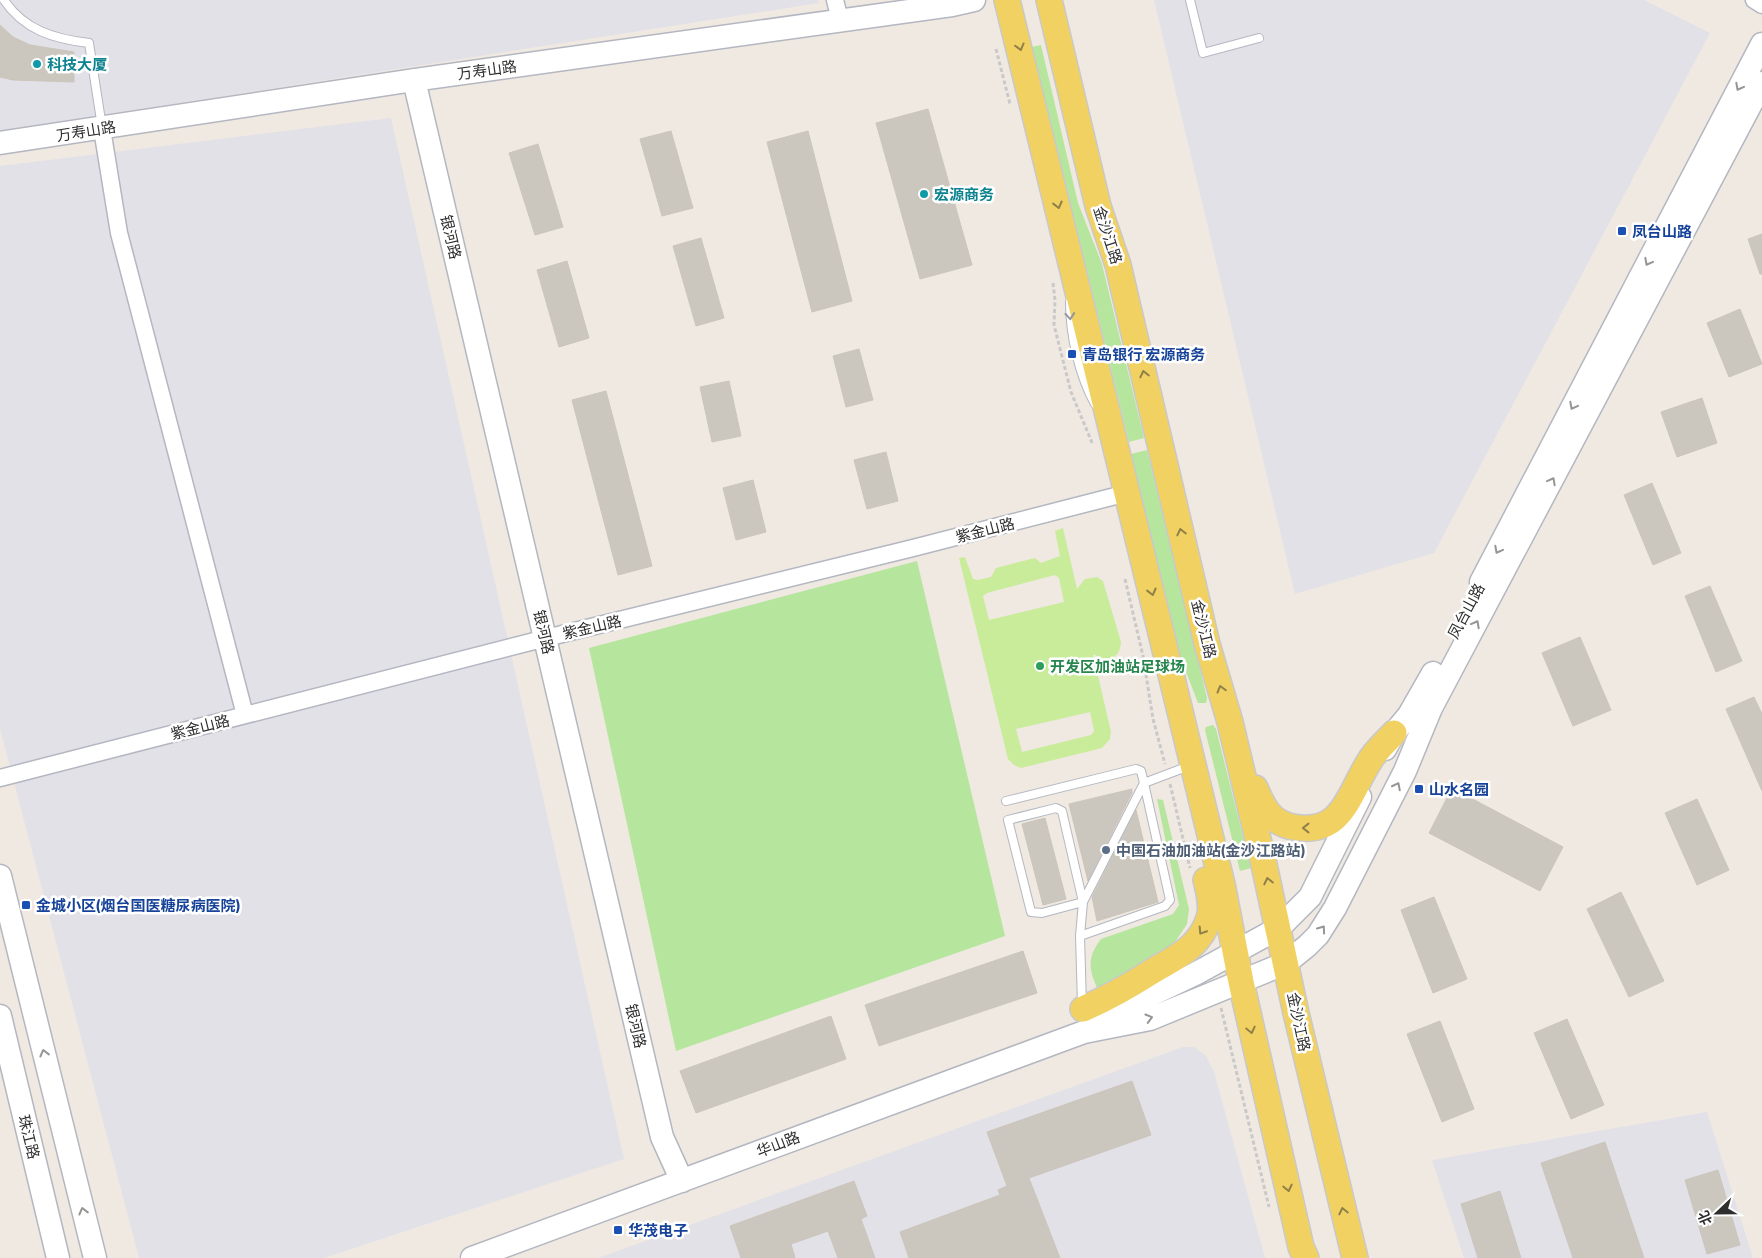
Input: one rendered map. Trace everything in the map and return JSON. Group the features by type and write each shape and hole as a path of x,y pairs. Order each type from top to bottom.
{"main road":[{"path":"1007,0 1069,250 1105,446 1127,493 1222,884 1234,952 1301,1247 1306,1258"},
{"name":"金沙江路","path":"1050,0 1098,206 1118,265 1207,644 1230,722 1280,928 1300,1032 1355,1258"},
{"path":"1230,722 1268,813 1278,822 1306,829 1320,827 1342,812 1369,761 1394,733"},
{"path":"1083,1020 1149,973 1177,959 1196,941 1210,917 1210,900 1194,822 1193,764"}],"street":[{"name":"万寿山路","path":"0,143 102,129 414,80 838,10 974,0"},
{"path":"1754,0 1762,6"},
{"name":"凤台山路","path":"1083,1020 1125,1006 1280,928 1310,896 1394,733 1409,715 1434,671 1762,44"},
{"name":"银河路","path":"414,80 662,1137 682,1180"},
{"name":"凤台山路","path":"1083,1020 1150,1019 1286,963 1318,935 1335,908 1405,771 1431,708 1762,83"},
{"path":"102,129 119,233 245,715"},
{"name":"紫金山路","path":"0,778 546,638 1127,493"},
{"path":"0,876 95,1258"},
{"name":"珠江路","path":"0,1016 58,1258"},
{"name":"华山路","path":"472,1258 682,1180 1083,1020"}],"lane":[{"path":"4,0 12,12 35,30 60,40 89,42 102,129"},
{"path":"1190,0 1203,53 1259,38"},
{"path":"1083,1020 1080,936 1083,902 1062,811 1056,808 1008,820 1031,912 1042,914 1083,902 1144,783 1193,764"},
{"path":"1006,801 1136,769 1141,771 1170,900 1165,906 1080,936"}],"path":[{"path":"996,49 1010,107"},
{"path":"1052,276 1055,290 1054,325 1071,392 1105,446"},
{"path":"1124,573 1143,656 1153,719 1191,870"},
{"path":"1218,992 1272,1215"}],"shaded area":[{"path":"0,0 818,0 819,3 0,131"},
{"path":"1154,0 1644,0 1710,33 1434,553 1295,594"},
{"path":"391,118 624,1159 324,1258 139,1258 0,729 0,166"},
{"path":"1183,1047 1194,1047 1206,1056 1214,1072 1265,1258 598,1258"},
{"path":"1707,1112 1753,1258 1464,1258 1432,1160"}],"green space":[{"path":"1041,45 1078,203 1102,264 1144,438 1129,442 1032,47"},
{"path":"1147,450 1207,698 1206,703 1198,703 1173,638 1131,454"},
{"path":"1063,528 1077,589 1085,579 1097,577 1103,581 1121,642 1120,649 1112,658 1105,660 1093,654 1111,732 1110,739 1102,748 1021,768 1014,765 1008,759 959,558 965,557 973,579 978,580 991,577 996,568 1035,558 1041,563 1060,556 1055,531","holes":["1055,575 1059,578 1064,602 989,620 983,596 987,593","1090,712 1094,731 1091,735 1022,752 1016,729"]},
{"path":"917,561 1005,936 676,1051 589,648"},
{"path":"1213,725 1216,729 1251,868 1240,871 1205,730 1206,727"},
{"path":"1157,799 1163,800 1189,909 1187,924 1173,945 1099,992 1091,971 1091,959 1101,939 1173,914 1179,905"}],"building":[{"name":"科技大厦","path":"0,25 13,37 30,45 74,52 74,82 13,80 0,77"},
{"name":"宏源商务","path":"928,109 972,265 920,279 876,123"},
{"path":"671,131 693,208 662,216 640,139"},
{"path":"808,131 852,301 812,312 767,142"},
{"path":"538,144 563,227 535,235 509,153"},
{"path":"1762,234 1762,274 1760,274 1748,239"},
{"path":"701,238 724,318 696,326 673,246"},
{"path":"567,261 589,338 559,347 537,270"},
{"path":"1740,309 1762,364 1729,377 1707,323"},
{"path":"859,349 873,400 846,407 833,356"},
{"path":"729,381 741,436 712,442 700,387"},
{"path":"606,391 652,566 618,575 572,400"},
{"path":"1702,398 1717,443 1677,457 1661,412"},
{"path":"886,452 898,501 867,509 854,460"},
{"path":"753,480 766,532 736,540 723,488"},
{"path":"1652,483 1681,553 1653,565 1624,495"},
{"path":"1710,586 1742,661 1716,672 1685,596"},
{"path":"1580,637 1611,710 1573,726 1542,653"},
{"path":"1754,697 1762,714 1762,791 1726,709"},
{"path":"1452,788 1563,847 1540,891 1429,833"},
{"path":"1132,789 1132,793 1088,881 1069,804"},
{"path":"1697,799 1729,870 1697,885 1665,813"},
{"path":"1136,810 1158,902 1097,921 1092,897"},
{"path":"1045,818 1066,899 1043,905 1022,824"},
{"path":"1621,892 1664,981 1629,997 1587,909"},
{"path":"1434,897 1467,979 1433,993 1401,910"},
{"path":"1023,951 1037,993 879,1046 865,1005"},
{"path":"831,1016 846,1059 696,1113 680,1071"},
{"path":"1567,1019 1604,1105 1571,1119 1534,1033"},
{"path":"1440,1021 1474,1109 1442,1122 1407,1034"},
{"path":"1132,1081 1151,1135 1029,1178 1060,1258 909,1258 900,1232 1000,1195 998,1190 1007,1186 987,1132"},
{"path":"1605,1142 1644,1258 1573,1258 1541,1163"},
{"path":"1718,1170 1740,1245 1707,1254 1685,1180"},
{"path":"854,1181 867,1216 861,1219 875,1258 838,1258 828,1231 791,1244 795,1258 741,1258 730,1226"},
{"path":"1500,1191 1521,1258 1478,1258 1461,1204"}],"place":[{"name":"科技大厦","path":"37,64"},
{"name":"宏源商务","path":"924,194"},
{"name":"凤台山路","path":"1622,231"},
{"name":"青岛银行 宏源商务","path":"1072,354"},
{"name":"开发区加油站足球场","path":"1040,666"},
{"name":"山水名园","path":"1419,789"},
{"name":"中国石油加油站(金沙江路站)","path":"1106,850"},
{"name":"金城小区(烟台国医糖尿病医院)","path":"26,905"},
{"name":"华茂电子","path":"618,1230"}]}
